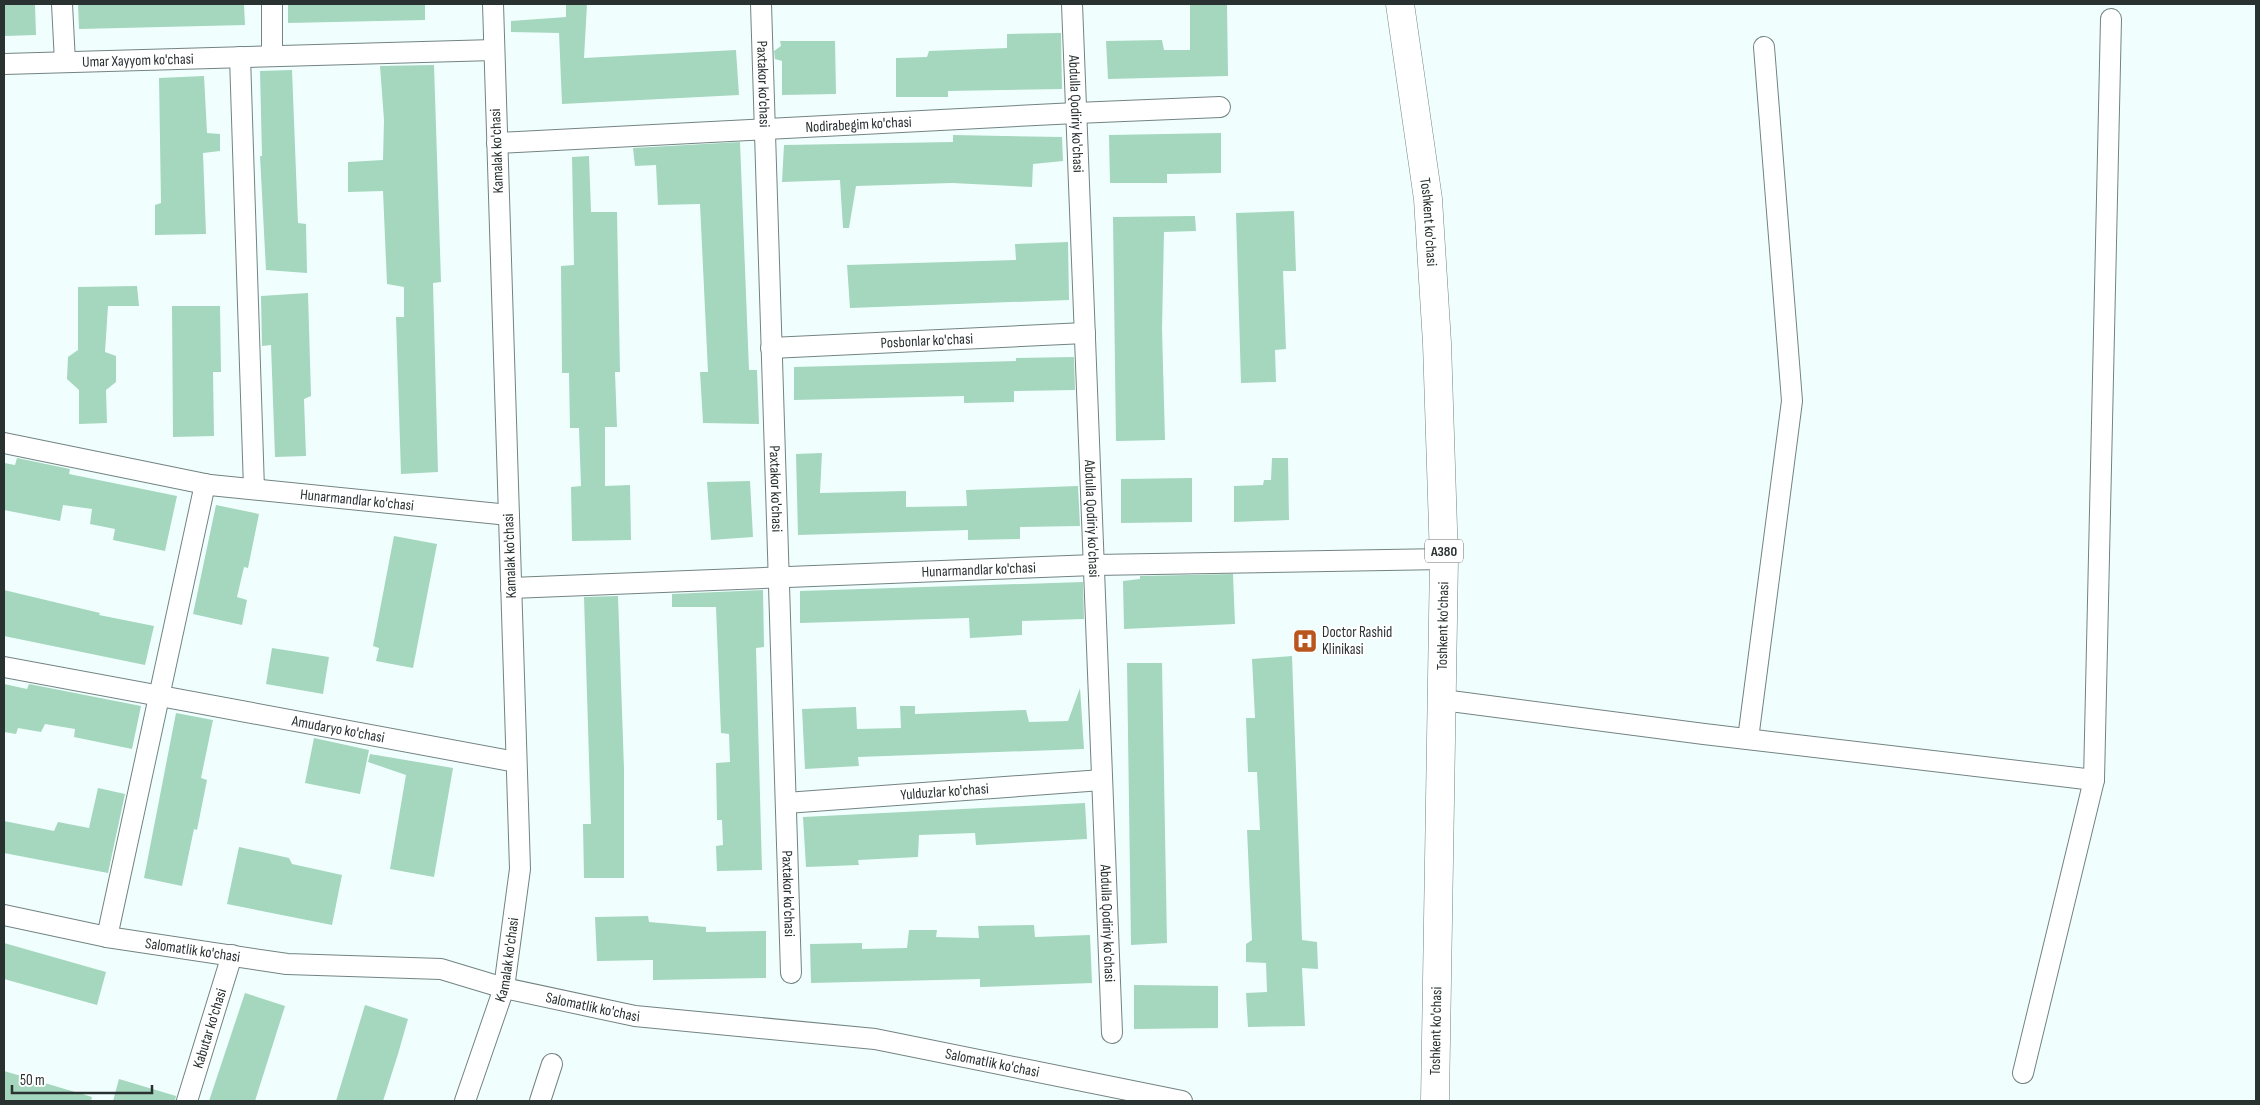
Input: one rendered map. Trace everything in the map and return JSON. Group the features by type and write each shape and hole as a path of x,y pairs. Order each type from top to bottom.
{"highway":[{"name":"Toshkent ko'chasi","path":"1400,4 1428,199 1437,343 1444,559 1435,1101"}],"street":[{"path":"62,4 65,62"},
{"path":"272,4 272,54"},
{"name":"Kamalak ko'chasi","path":"465,1101 504,988 520,869 493,4"},
{"name":"Paxtakor ko'chasi","path":"761,4 791,973"},
{"name":"Abdulla Qodiriy ko'chasi","path":"1072,4 1112,1034"},
{"path":"2023,1073 2094,780 2111,19"},
{"path":"1748,740 1792,401 1764,48"},
{"name":"Umar Xayyom ko'chasi","path":"4,64 240,57 272,54 494,50"},
{"path":"240,57 254,489"},
{"name":"Nodirabegim ko'chasi","path":"497,143 1076,113 1220,108"},
{"name":"Posbonlar ko'chasi","path":"771,348 1084,333"},
{"name":"Hunarmandlar ko'chasi","path":"4,443 205,484 509,515"},
{"path":"107,937 205,484"},
{"name":"Hunarmandlar ko'chasi","path":"511,588 1094,565 1444,559"},
{"name":"Amudaryo ko'chasi","path":"4,667 516,762"},
{"path":"1443,700 1748,740 2094,780"},
{"name":"Yulduzlar ko'chasi","path":"786,803 1102,780"},
{"name":"Salomatlik ko'chasi","path":"4,915 107,937 287,964 441,969 504,988 635,1016 875,1039 1182,1101"},
{"name":"Kabutar ko'chasi","path":"186,1101 232,955"},
{"path":"540,1101 552,1064"}],"building":[{"path":"4,4 35,4 36,35 4,36"},
{"path":"78,4 244,4 245,25 79,29"},
{"path":"288,4 425,4 425,20 288,23"},
{"path":"566,4 587,4 584,58 736,50 739,95 562,104 559,33 511,32 511,21 566,17"},
{"path":"1190,4 1227,4 1228,76 1108,79 1106,41 1162,40 1164,50 1190,50"},
{"path":"1061,33 1062,89 948,91 948,97 896,97 896,58 927,57 929,51 1007,48 1007,34"},
{"path":"780,41 835,41 836,94 782,95 782,61 775,59 774,51 781,46"},
{"path":"434,65 441,282 433,283 438,472 401,474 396,317 404,317 404,287 387,284 383,191 348,192 348,162 383,160 384,120 380,66"},
{"path":"292,70 298,223 306,224 307,273 266,270 260,156 262,156 260,71"},
{"path":"204,76 207,133 220,134 220,151 203,153 206,234 155,235 155,205 161,203 159,78"},
{"path":"1221,133 1221,173 1167,174 1167,183 1110,183 1109,135"},
{"path":"953,135 1062,137 1063,161 1033,164 1032,187 952,183 856,186 849,228 843,228 840,180 782,182 784,145 953,142"},
{"path":"740,142 749,370 757,370 759,424 703,423 700,372 708,372 700,204 658,205 656,165 635,166 633,148"},
{"path":"589,156 591,212 617,212 620,372 615,372 617,427 605,427 605,486 630,485 631,540 572,541 571,487 581,486 579,428 570,428 569,373 562,373 561,266 574,265 572,157"},
{"path":"1294,211 1296,271 1283,271 1286,349 1275,350 1276,382 1241,383 1236,213"},
{"path":"1195,216 1196,231 1164,232 1162,329 1165,440 1116,441 1113,217"},
{"path":"1068,242 1069,300 850,308 847,265 1016,260 1015,244"},
{"path":"137,286 139,306 108,306 105,352 116,356 116,382 106,390 107,423 79,424 79,390 67,379 68,357 78,350 78,287"},
{"path":"308,293 311,396 304,399 306,456 275,457 271,345 262,346 261,296"},
{"path":"172,306 220,306 221,372 213,372 214,436 173,437"},
{"path":"1074,357 1075,390 1014,391 1014,402 964,403 964,396 794,400 794,367 1016,361 1016,358"},
{"path":"822,453 820,493 906,491 906,507 967,506 966,490 1078,486 1080,526 1020,527 1020,539 968,540 968,530 798,535 796,454"},
{"path":"17,458 70,469 69,474 177,496 165,551 113,540 115,529 90,524 92,509 63,505 60,521 4,510 4,463 15,465"},
{"path":"1272,458 1288,458 1289,520 1234,522 1234,486 1263,485 1264,480 1271,480"},
{"path":"1192,478 1192,522 1121,523 1121,479"},
{"path":"750,481 753,537 711,540 707,482"},
{"path":"216,505 259,514 248,568 244,567 237,597 247,600 242,625 193,614"},
{"path":"394,536 437,544 413,668 376,661 379,648 373,646"},
{"path":"1233,574 1235,624 1124,629 1123,581 1140,579 1140,576"},
{"path":"1083,582 1084,619 1022,621 1022,635 970,638 969,618 800,623 800,591"},
{"path":"4,590 100,613 99,615 154,626 145,665 4,636"},
{"path":"763,590 764,647 756,648 762,870 717,871 716,846 723,845 722,820 717,820 716,763 730,762 729,734 721,733 716,607 672,607 672,594"},
{"path":"618,596 624,769 624,878 584,878 583,824 591,824 584,597"},
{"path":"272,648 329,657 323,694 266,684"},
{"path":"1292,656 1302,940 1317,942 1318,969 1302,968 1305,1026 1248,1027 1246,993 1267,992 1266,963 1246,962 1246,944 1252,940 1247,830 1260,830 1257,772 1248,772 1246,718 1255,718 1252,659"},
{"path":"1127,663 1162,663 1167,943 1131,945"},
{"path":"4,684 27,689 29,684 141,706 132,749 74,737 75,729 45,724 41,732 18,728 16,734 4,732"},
{"path":"1080,688 1084,749 858,757 859,766 805,769 802,709 856,707 857,729 901,728 900,706 915,706 915,714 1026,710 1029,722 1068,721"},
{"path":"176,713 213,720 201,778 207,780 197,830 194,829 182,886 144,878"},
{"path":"314,738 369,750 360,794 305,783"},
{"path":"370,754 453,768 434,877 390,869 406,775 368,762"},
{"path":"98,788 125,794 108,873 4,853 4,821 54,831 58,822 89,828"},
{"path":"1085,803 1087,839 976,845 975,833 919,835 918,857 858,860 859,865 806,867 803,817"},
{"path":"239,847 289,858 292,864 342,875 332,925 227,904"},
{"path":"648,916 649,922 706,927 706,932 766,931 766,978 653,980 653,960 597,961 595,917"},
{"path":"1034,925 1035,937 1090,935 1092,983 980,987 980,979 811,983 810,944 862,943 862,949 907,948 909,930 937,930 936,937 979,938 978,926"},
{"path":"4,943 106,972 97,1005 4,979"},
{"path":"1134,985 1218,986 1218,1028 1134,1029"},
{"path":"245,993 285,1006 255,1101 209,1101"},
{"path":"365,1005 408,1019 398,1054 383,1101 336,1101"},
{"path":"4,1071 92,1097 91,1101 4,1101"},
{"path":"119,1079 176,1096 175,1101 113,1101"}],"place":[{"name":"Doctor Rashid Klinikasi","path":"1305,641"}]}
